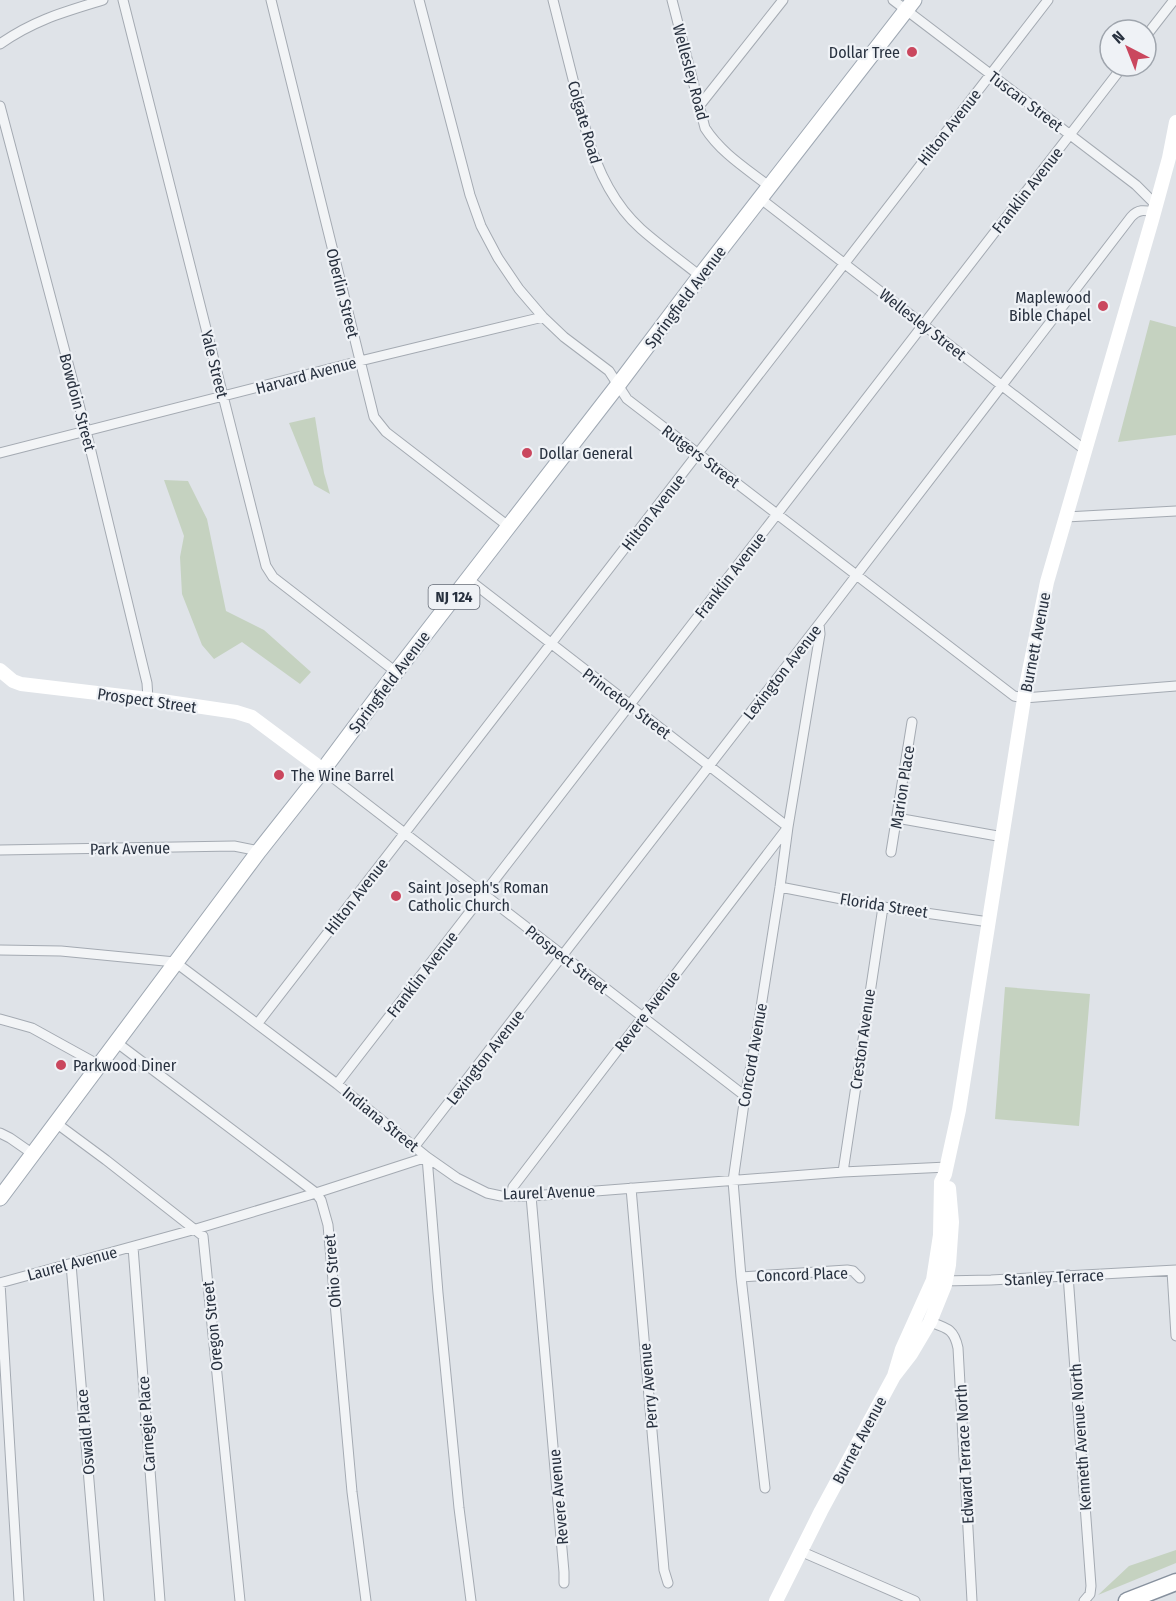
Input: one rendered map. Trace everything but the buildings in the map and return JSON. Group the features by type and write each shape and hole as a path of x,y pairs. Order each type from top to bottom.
{"highway":[{"path":"1127,1601 1176,1582"}],"main road":[{"name":"Springfield Avenue","path":"0,1198 259,851 911,5"}],"street":[{"path":"0,44 26,27 46,18 103,0"},
{"name":"Yale Street","path":"123,0 266,566 273,577 396,672"},
{"name":"Oberlin Street","path":"271,0 374,417 386,432 508,526"},
{"name":"Rutgers Street","path":"419,0 470,195 481,226 498,258 519,289 543,317 564,337 609,372 627,399 1014,696 1024,698"},
{"name":"Colgate Road","path":"553,0 585,132 605,183 626,213 640,228 700,276"},
{"name":"Wellesley Road","path":"672,0 705,128 765,193"},
{"path":"700,105 783,0"},
{"name":"Tuscan Street","path":"893,0 911,5 990,74 1136,185 1155,208"},
{"name":"Hilton Avenue","path":"258,1023 1048,0"},
{"path":"1158,21 1174,0"},
{"name":"Franklin Avenue","path":"337,1084 1114,78"},
{"name":"Bowdoin Street","path":"0,106 86,431 147,683 148,699"},
{"name":"Burnett Avenue","path":"894,1376 902,1349 939,1280 941,1182 946,1171 959,1110 1024,698 1047,582 1155,208 1176,122"},
{"name":"Wellesley Street","path":"765,193 843,264 924,324 1084,450"},
{"name":"Lexington Avenue","path":"415,1146 1131,217 1137,211 1155,208"},
{"name":"Harvard Avenue","path":"0,453 543,317"},
{"path":"1066,518 1176,511"},
{"name":"Princeton Street","path":"468,579 788,827"},
{"name":"Concord Avenue","path":"765,1488 741,1276 733,1181 820,634 819,624"},
{"name":"Prospect Street","path":"2,676 21,684 148,699 236,712 252,717 745,1096"},
{"path":"1024,698 1176,687"},
{"name":"Marion Place","path":"891,852 912,722"},
{"path":"897,818 1003,837"},
{"name":"Revere Avenue","path":"511,1196 513,1186 788,827"},
{"name":"Park Avenue","path":"0,850 234,846 259,851"},
{"name":"Florida Street","path":"780,887 883,907 989,922"},
{"name":"Creston Avenue","path":"843,1172 883,907"},
{"path":"0,950 61,951 175,962"},
{"name":"Indiana Street","path":"175,962 258,1023 427,1156 458,1497 471,1601"},
{"path":"0,1019 32,1028 99,1065"},
{"path":"116,1042 316,1193"},
{"path":"56,1123 196,1229"},
{"path":"0,1133 33,1154"},
{"name":"Laurel Avenue","path":"0,1283 196,1229 316,1193 427,1156 457,1178 477,1189 487,1193 511,1196 843,1172 946,1171"},
{"name":"Perry Avenue","path":"631,1188 664,1570 668,1583"},
{"name":"Ohio Street","path":"316,1193 321,1200 328,1225 352,1492 366,1601"},
{"name":"Revere Avenue","path":"531,1196 564,1583"},
{"name":"Oregon Street","path":"196,1229 202,1236 240,1601"},
{"name":"Carnegie Place","path":"133,1246 160,1601"},
{"name":"Oswald Place","path":"71,1264 99,1601"},
{"name":"Concord Place","path":"741,1276 848,1270 853,1271 860,1278"},
{"path":"1174,1270 1176,1336"},
{"name":"Stanley Terrace","path":"939,1280 991,1280 1174,1270"},
{"name":"Kenneth Avenue North","path":"1068,1275 1091,1586 1090,1594 1085,1599"},
{"name":"Burnet Avenue","path":"776,1601 800,1551 894,1376 911,1354 930,1322 939,1280"},
{"path":"0,1283 19,1601"},
{"name":"Edward Terrace North","path":"930,1322 948,1329 957,1340 972,1601"},
{"path":"800,1551 915,1601"}],"green space":[{"path":"1150,320 1176,327 1176,435 1118,442"},
{"path":"315,417 324,473 330,494 314,485 289,423"},
{"path":"164,480 188,481 207,519 226,611 264,630 311,672 300,684 242,642 214,659 202,645 182,594 180,557 184,536"},
{"path":"1005,987 1090,994 1079,1126 995,1119"},
{"path":"1176,1550 1176,1563 1098,1595 1129,1566"}],"place":[{"name":"Dollar Tree","path":"912,52"},
{"name":"Maplewood Bible Chapel","path":"1103,306"},
{"name":"Dollar General","path":"527,453"},
{"name":"The Wine Barrel","path":"279,775"},
{"name":"Saint Joseph's Roman Catholic Church","path":"396,896"},
{"name":"Parkwood Diner","path":"61,1065"}]}
